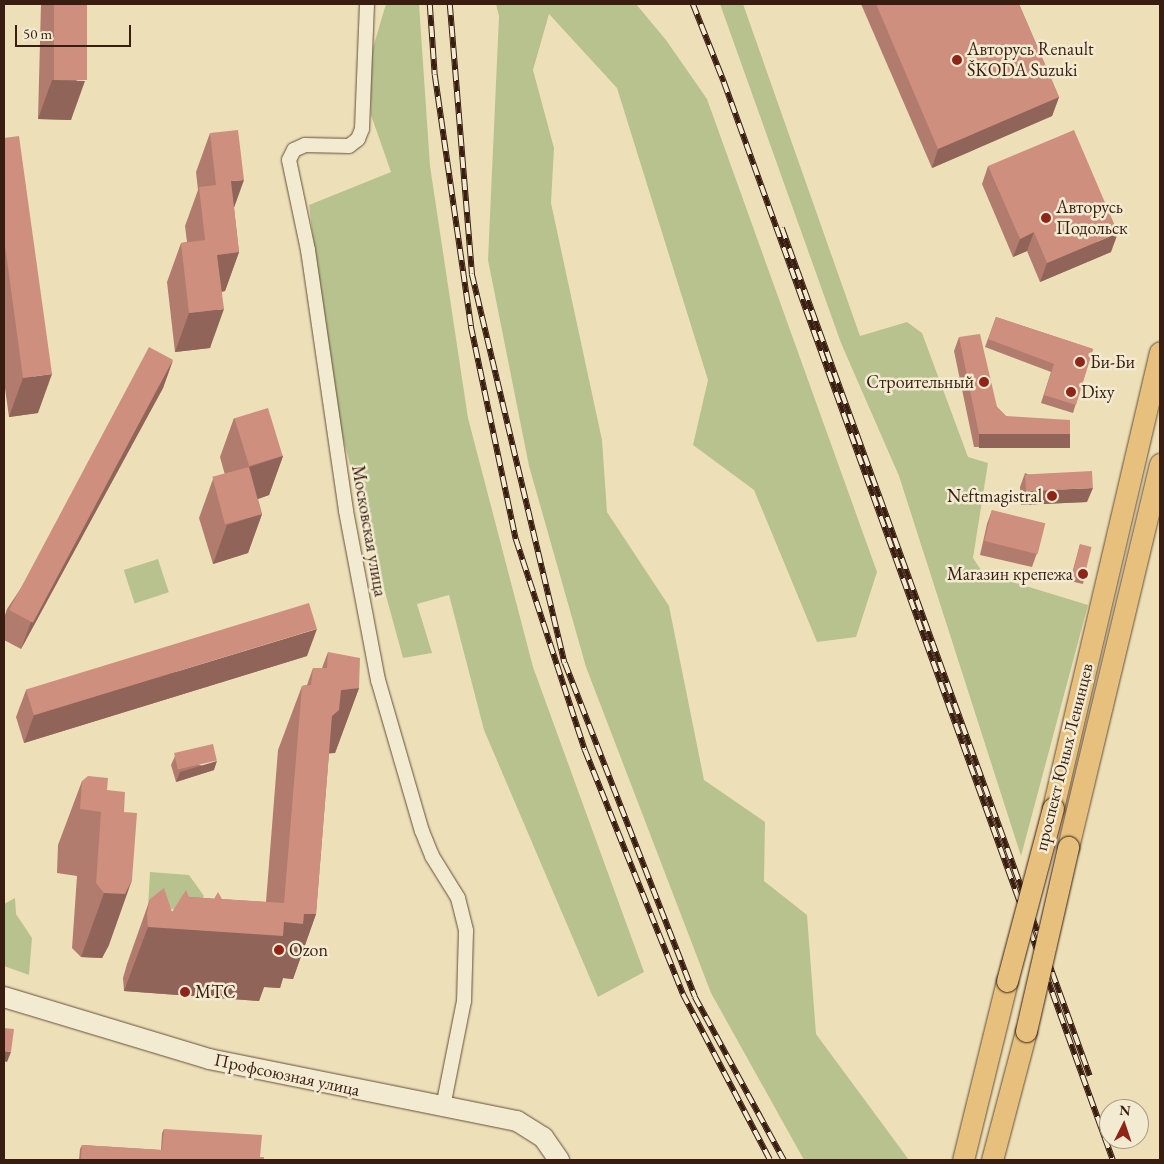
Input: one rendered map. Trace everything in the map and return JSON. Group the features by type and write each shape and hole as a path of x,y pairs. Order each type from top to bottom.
{"main road":[{"name":"проспект Юных Ленинцев","path":"963,1160 1007,981 1053,808 1160,356"},
{"name":"проспект Юных Ленинцев","path":"992,1160 1026,1031 1068,847 1159,474"},
{"name":"Профсоюзная улица","path":"4,997 209,1059 517,1121 543,1137 559,1160"}],"street":[{"name":"Московская улица","path":"367,4 362,129 358,139 349,146 306,145 294,150 289,160 308,250 346,511 378,680 422,831 432,856 458,898 466,931 464,1001 443,1107"}],"green space":[{"path":"386,4 419,4 430,166 468,418 533,667 644,972 598,997 484,730 449,595 417,604 432,653 403,658 334,405 309,205 391,172 371,115 370,58"},
{"path":"496,4 636,4 666,40 707,99 877,572 856,637 817,642 754,490 693,445 708,380 617,88 549,14 533,70 554,148 551,203 602,440 607,512 669,606 704,780 765,822 764,881 807,915 816,1034 909,1160 804,1160 711,993 586,667 529,466 488,260 499,16"},
{"path":"720,4 743,4 860,336 907,322 922,333 968,457 988,463 973,558 983,573 1088,605 1021,856 899,476 841,343"},
{"path":"158,559 169,592 135,603 124,570"},
{"path":"150,872 189,875 204,896 200,904 186,910 148,907"},
{"path":"15,898 16,914 32,938 29,975 4,966 4,904"}],"building":[{"path":"54,4 87,4 87,80 54,80"},
{"name":"Авторусь Renault ŠKODA Suzuki","path":"876,4 1019,4 1059,97 938,149"},
{"path":"238,130 244,180 231,181 239,252 217,255 224,309 189,313 181,243 205,240 199,187 216,185 210,133"},
{"name":"Авторусь Подольск","path":"1074,130 1118,233 1047,263 1034,232 1020,239 988,166"},
{"path":"19,136 52,374 23,378 4,238 4,138"},
{"path":"996,317 1093,349 1076,405 1044,395 1054,364 988,339"},
{"path":"980,334 997,407 1006,416 1070,420 1070,434 979,434 959,337"},
{"path":"149,347 173,360 33,623 9,610"},
{"path":"268,408 283,456 249,466 235,418"},
{"path":"249,467 262,514 225,524 212,477"},
{"path":"1092,471 1093,488 1026,491 1025,475"},
{"path":"992,510 1045,523 1038,554 984,541"},
{"path":"1080,544 1092,547 1084,579 1072,576"},
{"path":"309,603 317,629 34,715 26,690"},
{"path":"328,652 360,658 359,688 341,690 339,710 332,716 316,914 304,914 303,924 284,922 283,936 148,927 147,914 150,899 164,888 172,912 186,890 189,897 214,899 218,892 222,899 284,903 302,686 311,685 313,668 327,668"},
{"path":"213,744 217,761 178,770 174,753"},
{"path":"88,776 108,778 107,790 125,792 124,812 137,813 132,880 125,894 104,893 96,883 101,812 80,809 82,781"},
{"path":"4,1028 14,1029 11,1052 4,1051"},
{"path":"164,1129 262,1135 260,1157 264,1157 264,1160 81,1160 82,1145 162,1150"}],"railway":[{"path":"430,4 435,75 471,326 516,539 585,750 683,994 770,1160"},
{"path":"450,4 472,274 565,663 695,997 784,1160"},
{"path":"693,4 724,82 1113,1160"},
{"path":"782,228 1090,1076"}],"place":[{"name":"Авторусь Renault ŠKODA Suzuki","path":"957,60"},
{"name":"Авторусь Подольск","path":"1046,218"},
{"name":"Би-Би","path":"1080,362"},
{"name":"Строительный","path":"984,382"},
{"name":"Dixy","path":"1071,392"},
{"name":"Neftmagistral","path":"1052,496"},
{"name":"Магазин крепежа","path":"1083,574"},
{"name":"Ozon","path":"279,950"},
{"name":"МТС","path":"185,992"}]}
